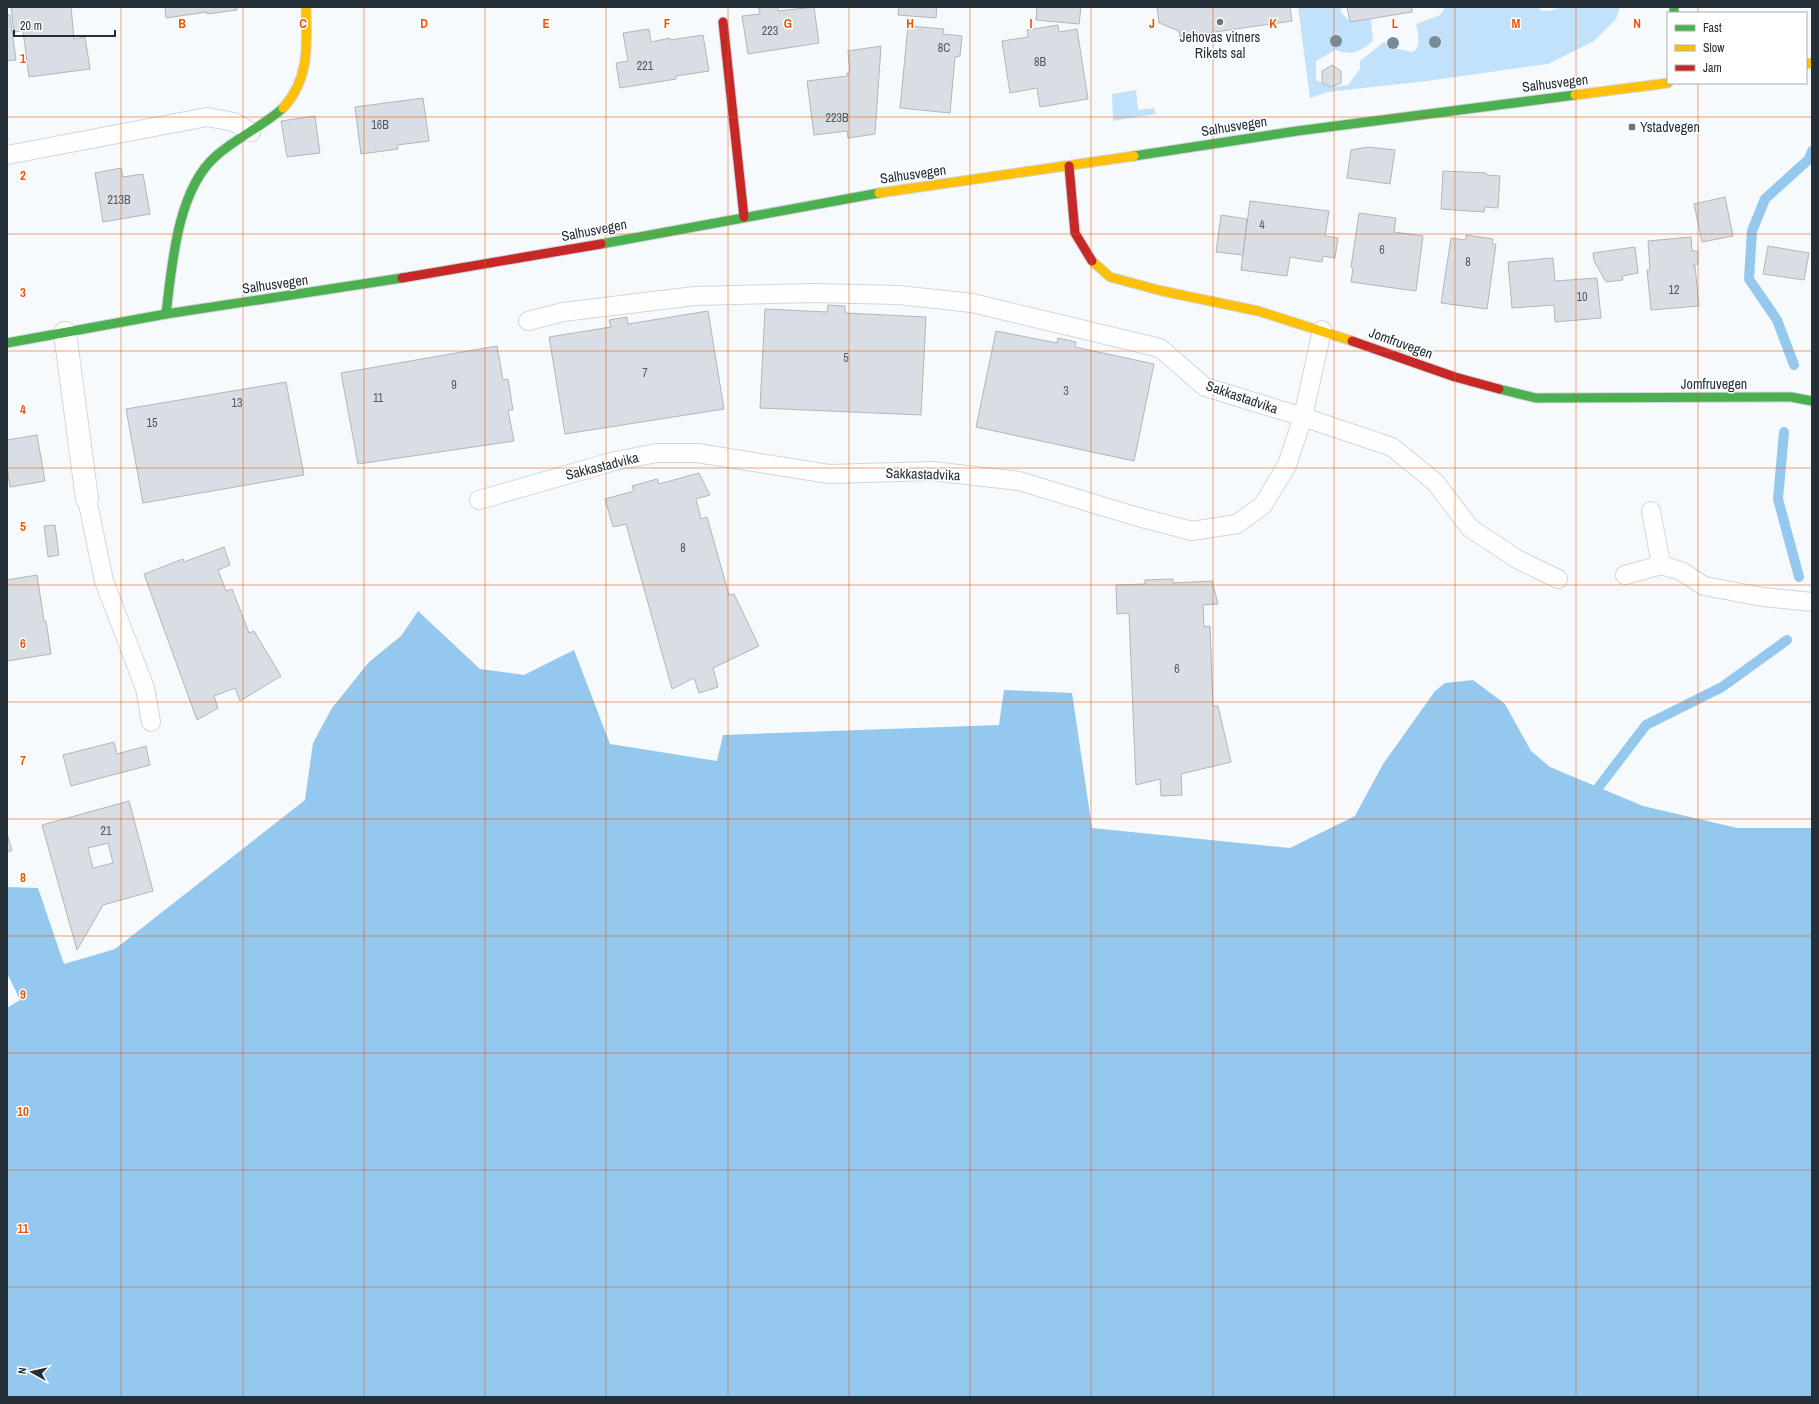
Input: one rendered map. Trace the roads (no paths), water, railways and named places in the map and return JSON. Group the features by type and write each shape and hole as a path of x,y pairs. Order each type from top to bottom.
{"main road":[{"path":"166,314 173,268 189,194 201,171 216,154 265,123 290,100 298,87 303,71 307,33 306,7"},
{"path":"723,22 744,216"},
{"name":"Salhusvegen","path":"7,343 166,314 451,271 744,216 895,190 1069,166 1297,131 1667,83"},
{"name":"Jomfruvegen","path":"1069,166 1075,233 1090,260 1110,277 1162,291 1258,311 1322,330 1456,377 1536,398 1791,397 1812,401"}],"street":[{"path":"65,333 87,499"}],"lane":[{"path":"7,155 207,117 234,122 251,132"},
{"name":"Sakkastadvika","path":"528,321 563,312 695,296 813,293 899,295 972,303 1160,348 1205,387 1303,417"},
{"name":"Sakkastadvika","path":"479,500 622,460 657,452 697,453 829,474 932,471 1019,481 1138,518 1192,531 1237,524 1263,505 1287,465 1303,417 1322,330"},
{"path":"1303,417 1392,447 1435,482 1470,528 1517,559 1558,579"},
{"path":"87,499 104,581 145,688 151,722"},
{"path":"1651,511 1661,565"},
{"path":"1625,575 1661,565 1681,571 1704,586 1763,597 1812,602"}],"waterway":[{"path":"1794,365 1777,320 1749,279 1752,231 1765,199 1809,159 1812,151"},
{"path":"1784,432 1778,499 1799,577"},
{"path":"1598,788 1646,725 1722,687 1787,640"}],"place":[{"name":"Jehovas vitners Rikets sal","path":"1220,22"},
{"name":"Ystadvegen","path":"1632,127"}]}
